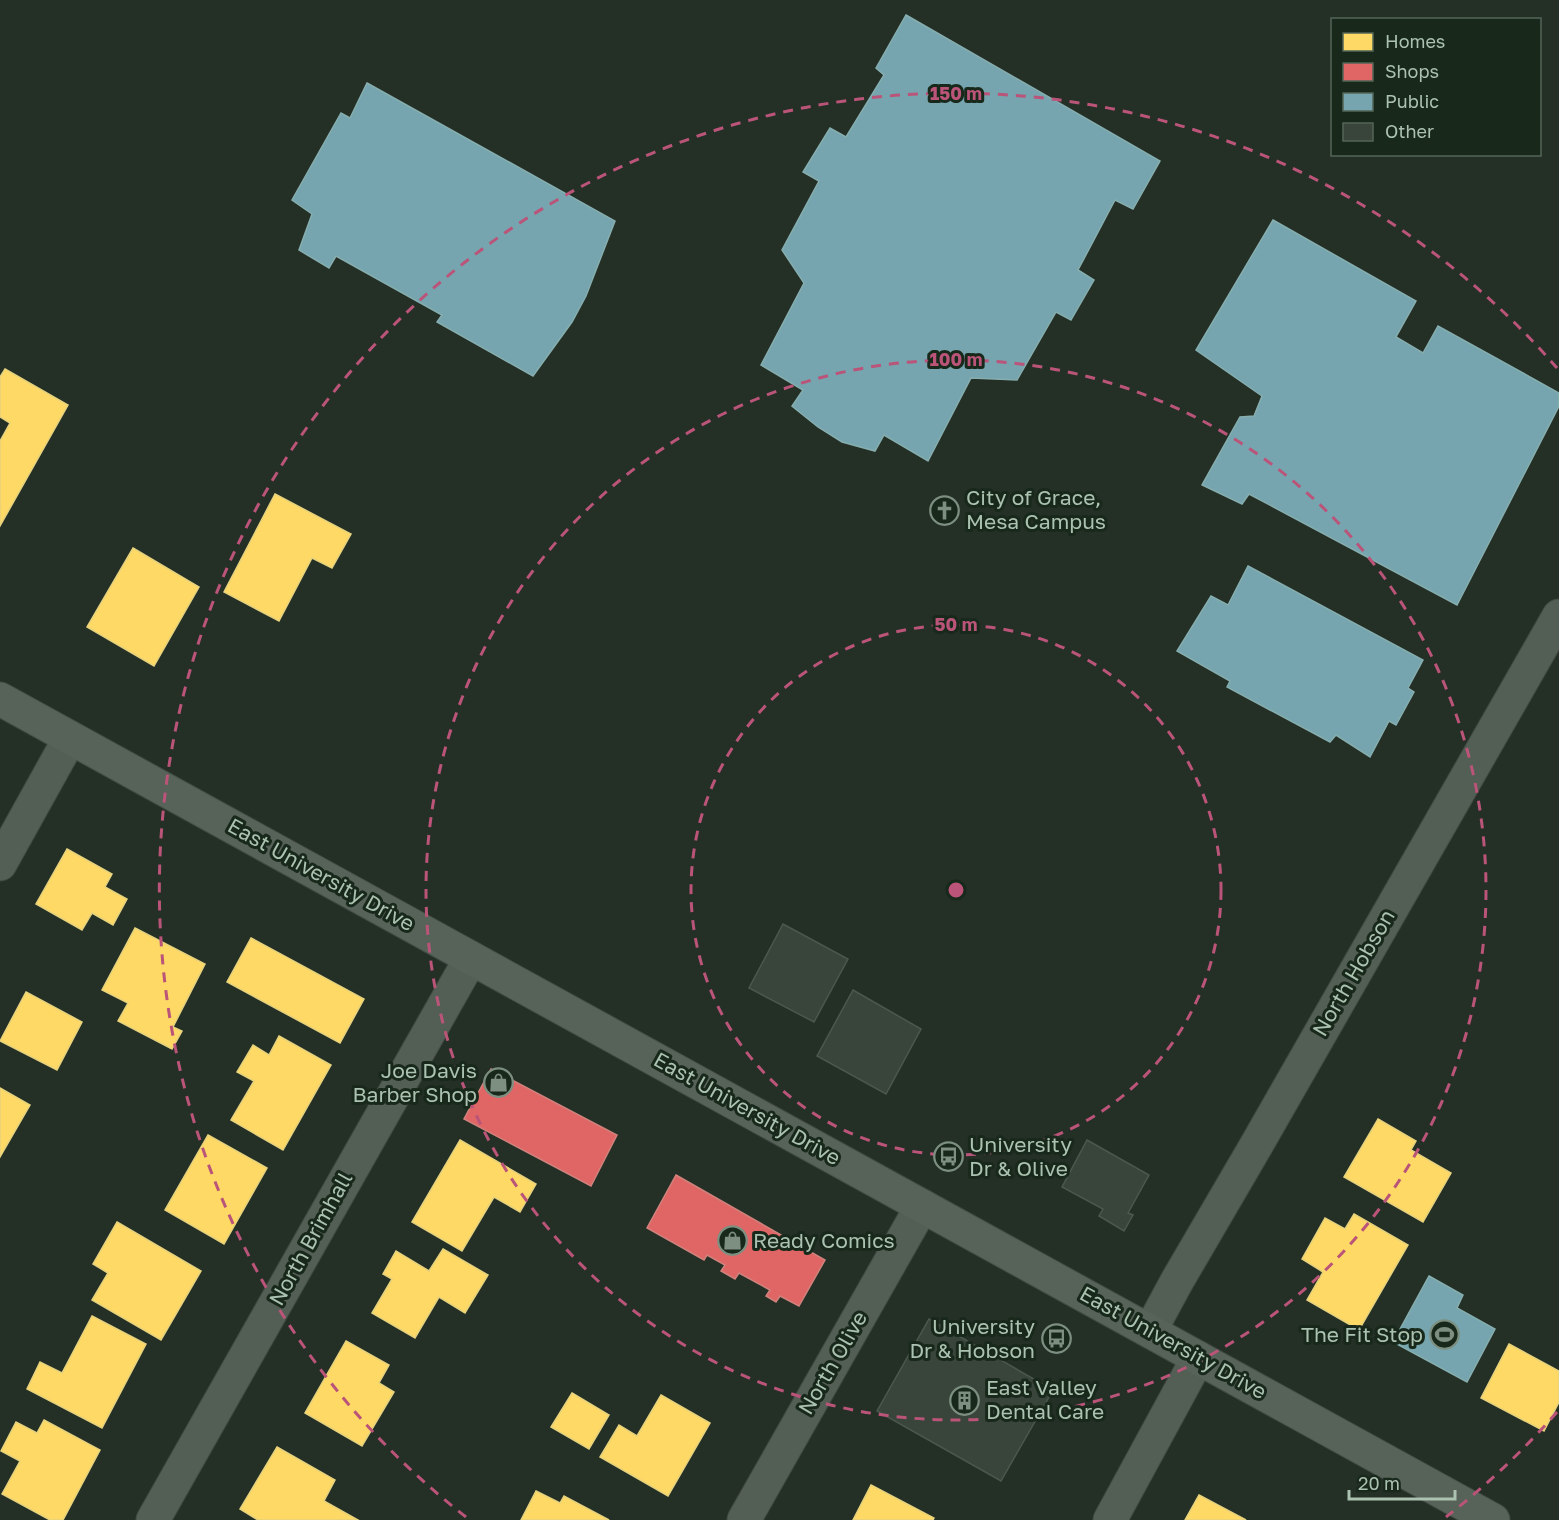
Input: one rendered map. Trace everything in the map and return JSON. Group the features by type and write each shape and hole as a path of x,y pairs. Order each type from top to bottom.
{"main road":[{"name":"East University Drive","path":"0,699 1493,1520"}],"street":[{"name":"North Hobson","path":"1150,1331 1559,616"},
{"path":"0,864 70,738"},
{"name":"North Brimhall","path":"153,1520 471,958"},
{"name":"North Olive","path":"744,1520 922,1206"},
{"path":"1110,1520 1198,1358"}],"building: Homes":[{"path":"5,369 68,405 0,526 0,441 10,423 0,417 0,377"},
{"path":"275,494 351,534 332,568 312,558 279,621 224,592"},
{"path":"133,548 199,587 154,666 87,627"},
{"path":"67,849 112,874 105,887 127,899 113,925 92,913 82,930 36,904"},
{"path":"135,928 205,964 173,1027 182,1031 172,1049 118,1021 128,1003 102,990"},
{"path":"251,938 364,999 340,1043 227,982"},
{"path":"26,992 82,1022 57,1070 0,1041"},
{"path":"279,1036 331,1065 283,1150 231,1120 254,1081 237,1072 253,1045 269,1055"},
{"path":"0,1088 30,1105 0,1157"},
{"path":"1378,1119 1416,1141 1411,1150 1451,1173 1423,1222 1344,1177"},
{"path":"208,1135 267,1168 224,1244 165,1210"},
{"path":"460,1140 536,1184 520,1212 494,1197 462,1251 412,1222"},
{"path":"1354,1214 1408,1245 1359,1330 1307,1300 1323,1272 1302,1259 1325,1218 1345,1229"},
{"path":"117,1222 201,1271 161,1340 92,1300 108,1273 93,1264"},
{"path":"443,1249 488,1275 465,1313 439,1297 415,1338 372,1313 392,1279 383,1274 396,1251 429,1271"},
{"path":"92,1316 146,1344 102,1428 27,1389 40,1362 62,1373"},
{"path":"346,1341 389,1365 379,1383 394,1392 362,1446 305,1413"},
{"path":"1509,1344 1559,1371 1559,1402 1544,1431 1481,1398"},
{"path":"572,1393 609,1415 589,1449 551,1427"},
{"path":"661,1395 710,1423 668,1496 600,1457 619,1425 637,1436"},
{"path":"44,1420 100,1450 63,1520 50,1520 2,1494 20,1461 1,1451 16,1422 37,1433"},
{"path":"277,1447 335,1480 324,1501 358,1520 258,1520 240,1509"},
{"path":"871,1485 934,1518 933,1520 853,1520"},
{"path":"536,1491 560,1503 564,1496 609,1520 521,1520"},
{"path":"1199,1495 1246,1520 1185,1520"}],"building: Shops":[{"path":"491,1069 617,1135 591,1186 464,1119"},
{"name":"Ready Comics","path":"676,1175 825,1260 799,1306 780,1296 776,1302 766,1296 770,1290 739,1273 735,1279 721,1271 725,1265 707,1255 704,1260 647,1228"}],"building: Public":[{"path":"906,15 1160,161 1133,209 1115,200 1078,270 1094,280 1071,320 1056,312 1017,380 971,378 928,461 884,435 875,451 842,442 818,427 792,406 803,390 761,365 804,283 782,250 819,181 803,172 830,128 846,137 884,75 876,68"},
{"path":"367,83 615,221 586,296 572,322 533,376 437,322 442,315 336,256 329,268 299,250 312,214 292,200 341,113 350,118"},
{"path":"1273,220 1416,301 1396,337 1423,353 1438,326 1559,393 1559,406 1457,605 1249,494 1242,504 1202,485 1240,417 1254,416 1262,396 1196,350"},
{"path":"1248,566 1423,660 1408,688 1414,692 1396,725 1389,721 1370,757 1336,735 1330,742 1227,687 1230,681 1177,651 1211,596 1228,605"},
{"name":"The Fit Stop","path":"1429,1276 1463,1295 1457,1308 1495,1329 1467,1382 1393,1342"}],"building: Other":[{"path":"783,924 848,959 814,1022 749,988"},
{"path":"853,990 921,1029 886,1094 817,1056"},
{"path":"1087,1140 1149,1175 1128,1213 1133,1215 1124,1231 1099,1216 1103,1209 1062,1187"},
{"name":"East Valley Dental Care","path":"929,1319 1053,1390 1001,1481 877,1411"}],"place":[{"name":"City of Grace, Mesa Campus","path":"945,510"},
{"name":"Joe Davis Barber Shop","path":"498,1083"},
{"name":"University Dr & Olive","path":"948,1157"},
{"name":"Ready Comics","path":"732,1241"},
{"name":"The Fit Stop","path":"1444,1335"},
{"name":"University Dr & Hobson","path":"1056,1339"},
{"name":"East Valley Dental Care","path":"965,1400"}]}
